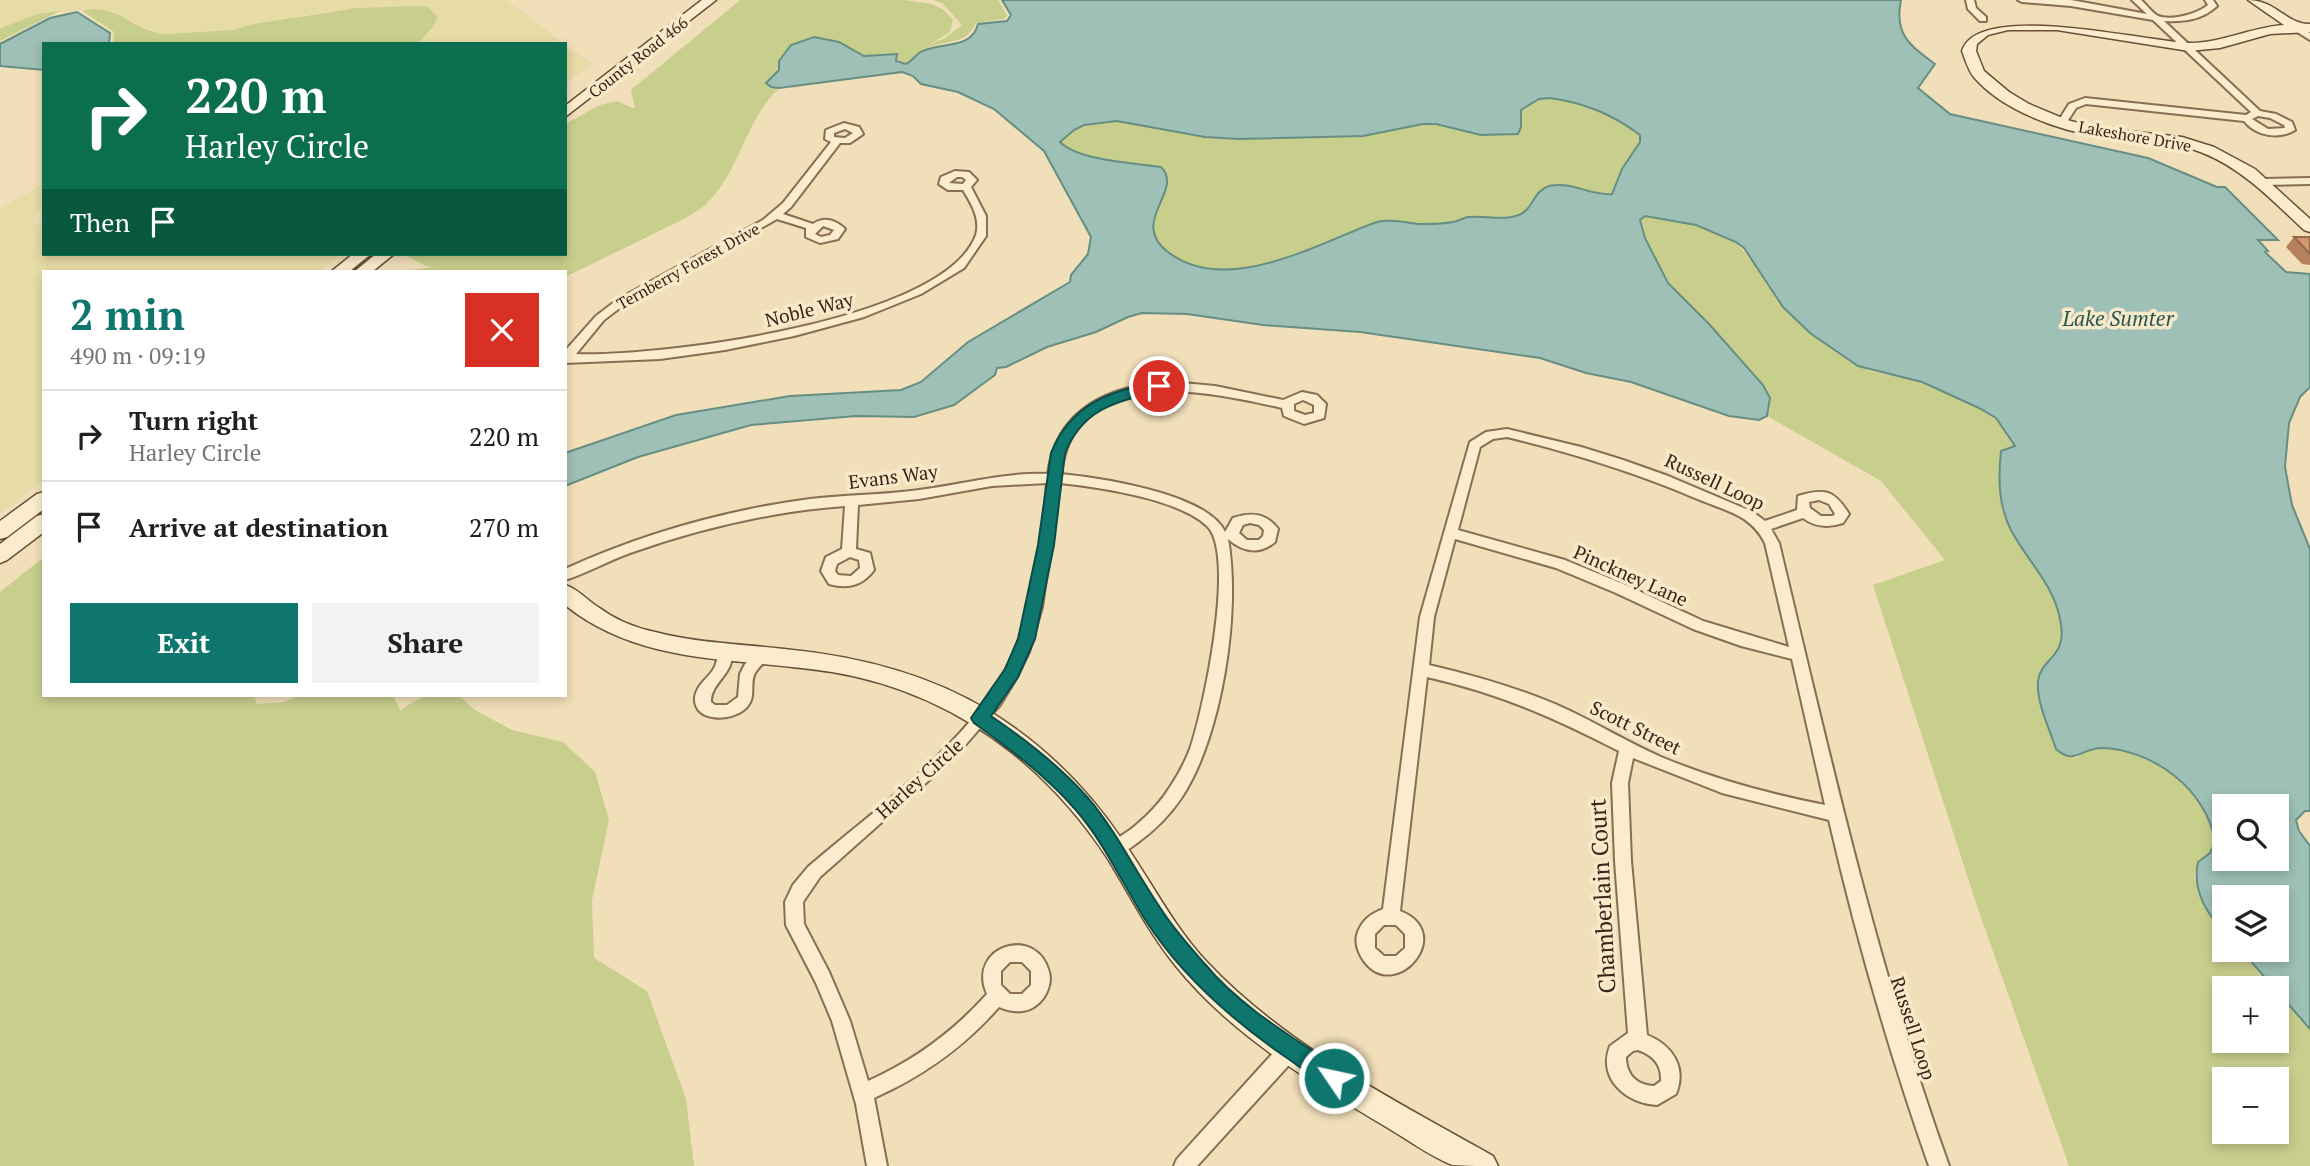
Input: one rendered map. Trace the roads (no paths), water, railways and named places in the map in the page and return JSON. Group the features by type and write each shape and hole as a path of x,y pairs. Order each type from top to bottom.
{"street":[{"name":"County Road 466","path":"567,96 692,0"},
{"name":"County Road 466","path":"567,111 710,0"},
{"path":"1970,0 1972,9 1983,19"},
{"path":"2022,0 2071,2 2157,18 2197,16 2212,8 2209,0"},
{"path":"2062,123 2072,106 2085,100 2252,116 2189,47 2136,0"},
{"path":"2254,0 2303,28 2310,37"},
{"name":"Lakeshore Drive","path":"2303,28 2269,30 2220,44 2189,47 2038,25 1995,28 1976,36 1969,51 1978,73 2014,101 2062,123 2121,136 2182,141 2234,162 2263,182 2310,227"},
{"name":"Ternberry Forest Drive","path":"567,357 600,318 621,302 754,230 776,215 837,141"},
{"path":"2263,182 2310,181"},
{"name":"Noble Way","path":"567,358 604,361 770,338 816,329 879,309 944,276 974,249 981,234 982,219 976,202 965,187"},
{"path":"776,215 812,227"},
{"path":"341,270 360,256"},
{"path":"364,270 383,256"},
{"name":"Harley Circle","path":"877,1166 863,1093 841,1021 823,978 795,925 794,902 799,890 814,872 945,756 980,718 1012,673 1027,639 1046,545 1058,453 1079,419 1102,402 1132,391 1159,386 1187,386 1287,405"},
{"name":"Russell Loop","path":"1391,917 1427,617 1472,450 1483,438 1507,433 1581,450 1663,478 1748,515 1763,527 1772,543 1835,814 1883,1003 1939,1166"},
{"name":"Evans Way","path":"567,574 639,546 714,524 799,506 908,496 993,481 1055,479 1095,482 1157,497 1198,514 1226,535 1223,633 1212,696 1192,766 1170,803 1154,821 1115,850"},
{"path":"0,532 42,500"},
{"path":"849,552 852,500"},
{"path":"1763,527 1804,512"},
{"path":"0,555 42,523"},
{"name":"Pinckney Lane","path":"1449,532 1560,564 1698,625 1798,655"},
{"path":"567,594 598,617 642,637 682,648 817,661 895,678 951,702 980,718 1030,754 1081,803 1115,850 1154,916 1199,972 1230,1003 1351,1089 1483,1166"},
{"path":"725,653 725,666 704,693 706,707 713,712 733,710 741,704 746,696 746,678 750,668 762,656"},
{"name":"Scott Street","path":"1420,669 1523,698 1627,749 1723,787 1835,814"},
{"name":"Chamberlain Court","path":"1627,749 1620,783 1623,861 1638,1041"},
{"path":"863,1093 894,1080 948,1046 964,1034 997,996"},
{"path":"1184,1166 1290,1048"}],"water":[{"name":"Lake Sumter","path":"1002,0 1901,0 1900,22 1906,38 1935,64 1918,88 1950,114 2148,158 2217,187 2225,187 2278,240 2258,240 2268,251 2265,252 2286,272 2310,274 2310,387 2300,397 2289,423 2285,467 2292,505 2310,549 2310,811 2305,811 2296,820 2299,831 2310,846 2310,1029 2289,1005 2289,976 2264,976 2251,962 2289,962 2289,885 2212,885 2212,917 2202,900 2197,882 2198,862 2212,849 2212,871 2289,871 2289,794 2212,794 2212,831 2201,805 2189,789 2157,764 2120,750 2101,748 2068,756 2056,749 2041,707 2038,681 2040,673 2061,642 2060,619 2052,594 2007,521 1999,481 2001,451 2015,446 1996,418 1922,382 1858,366 1810,333 1783,307 1744,248 1696,225 1645,216 1640,220 1645,238 1668,283 1763,385 1770,398 1767,416 1759,420 1729,416 1631,382 1586,373 1540,358 1360,332 1263,325 1187,314 1142,313 1096,332 1047,347 1006,367 997,368 995,375 954,405 914,417 856,416 751,425 638,457 567,485 567,452 676,415 790,396 901,390 921,382 968,342 1070,282 1071,275 1088,254 1091,237 1044,151 994,109 958,92 921,84 913,76 902,72 779,88 766,83 779,70 779,61 791,45 814,37 839,42 864,56 897,54 896,61 906,64 926,49 969,38 978,24 1007,21 1011,15","holes":["1550,98 1598,110 1640,135 1640,142 1622,169 1612,194 1565,185 1549,186 1539,192 1526,210 1516,216 1468,217 1437,224 1379,222 1299,253 1244,268 1217,269 1191,265 1168,252 1157,240 1153,229 1155,218 1167,186 1167,176 1161,167 1093,157 1060,142 1084,125 1117,121 1205,137 1239,139 1363,136 1423,124 1436,124 1481,135 1518,134 1521,127 1521,110 1539,99"]},
{"path":"77,12 110,33 109,42 42,42 42,70 0,66 0,44 50,18"}]}
